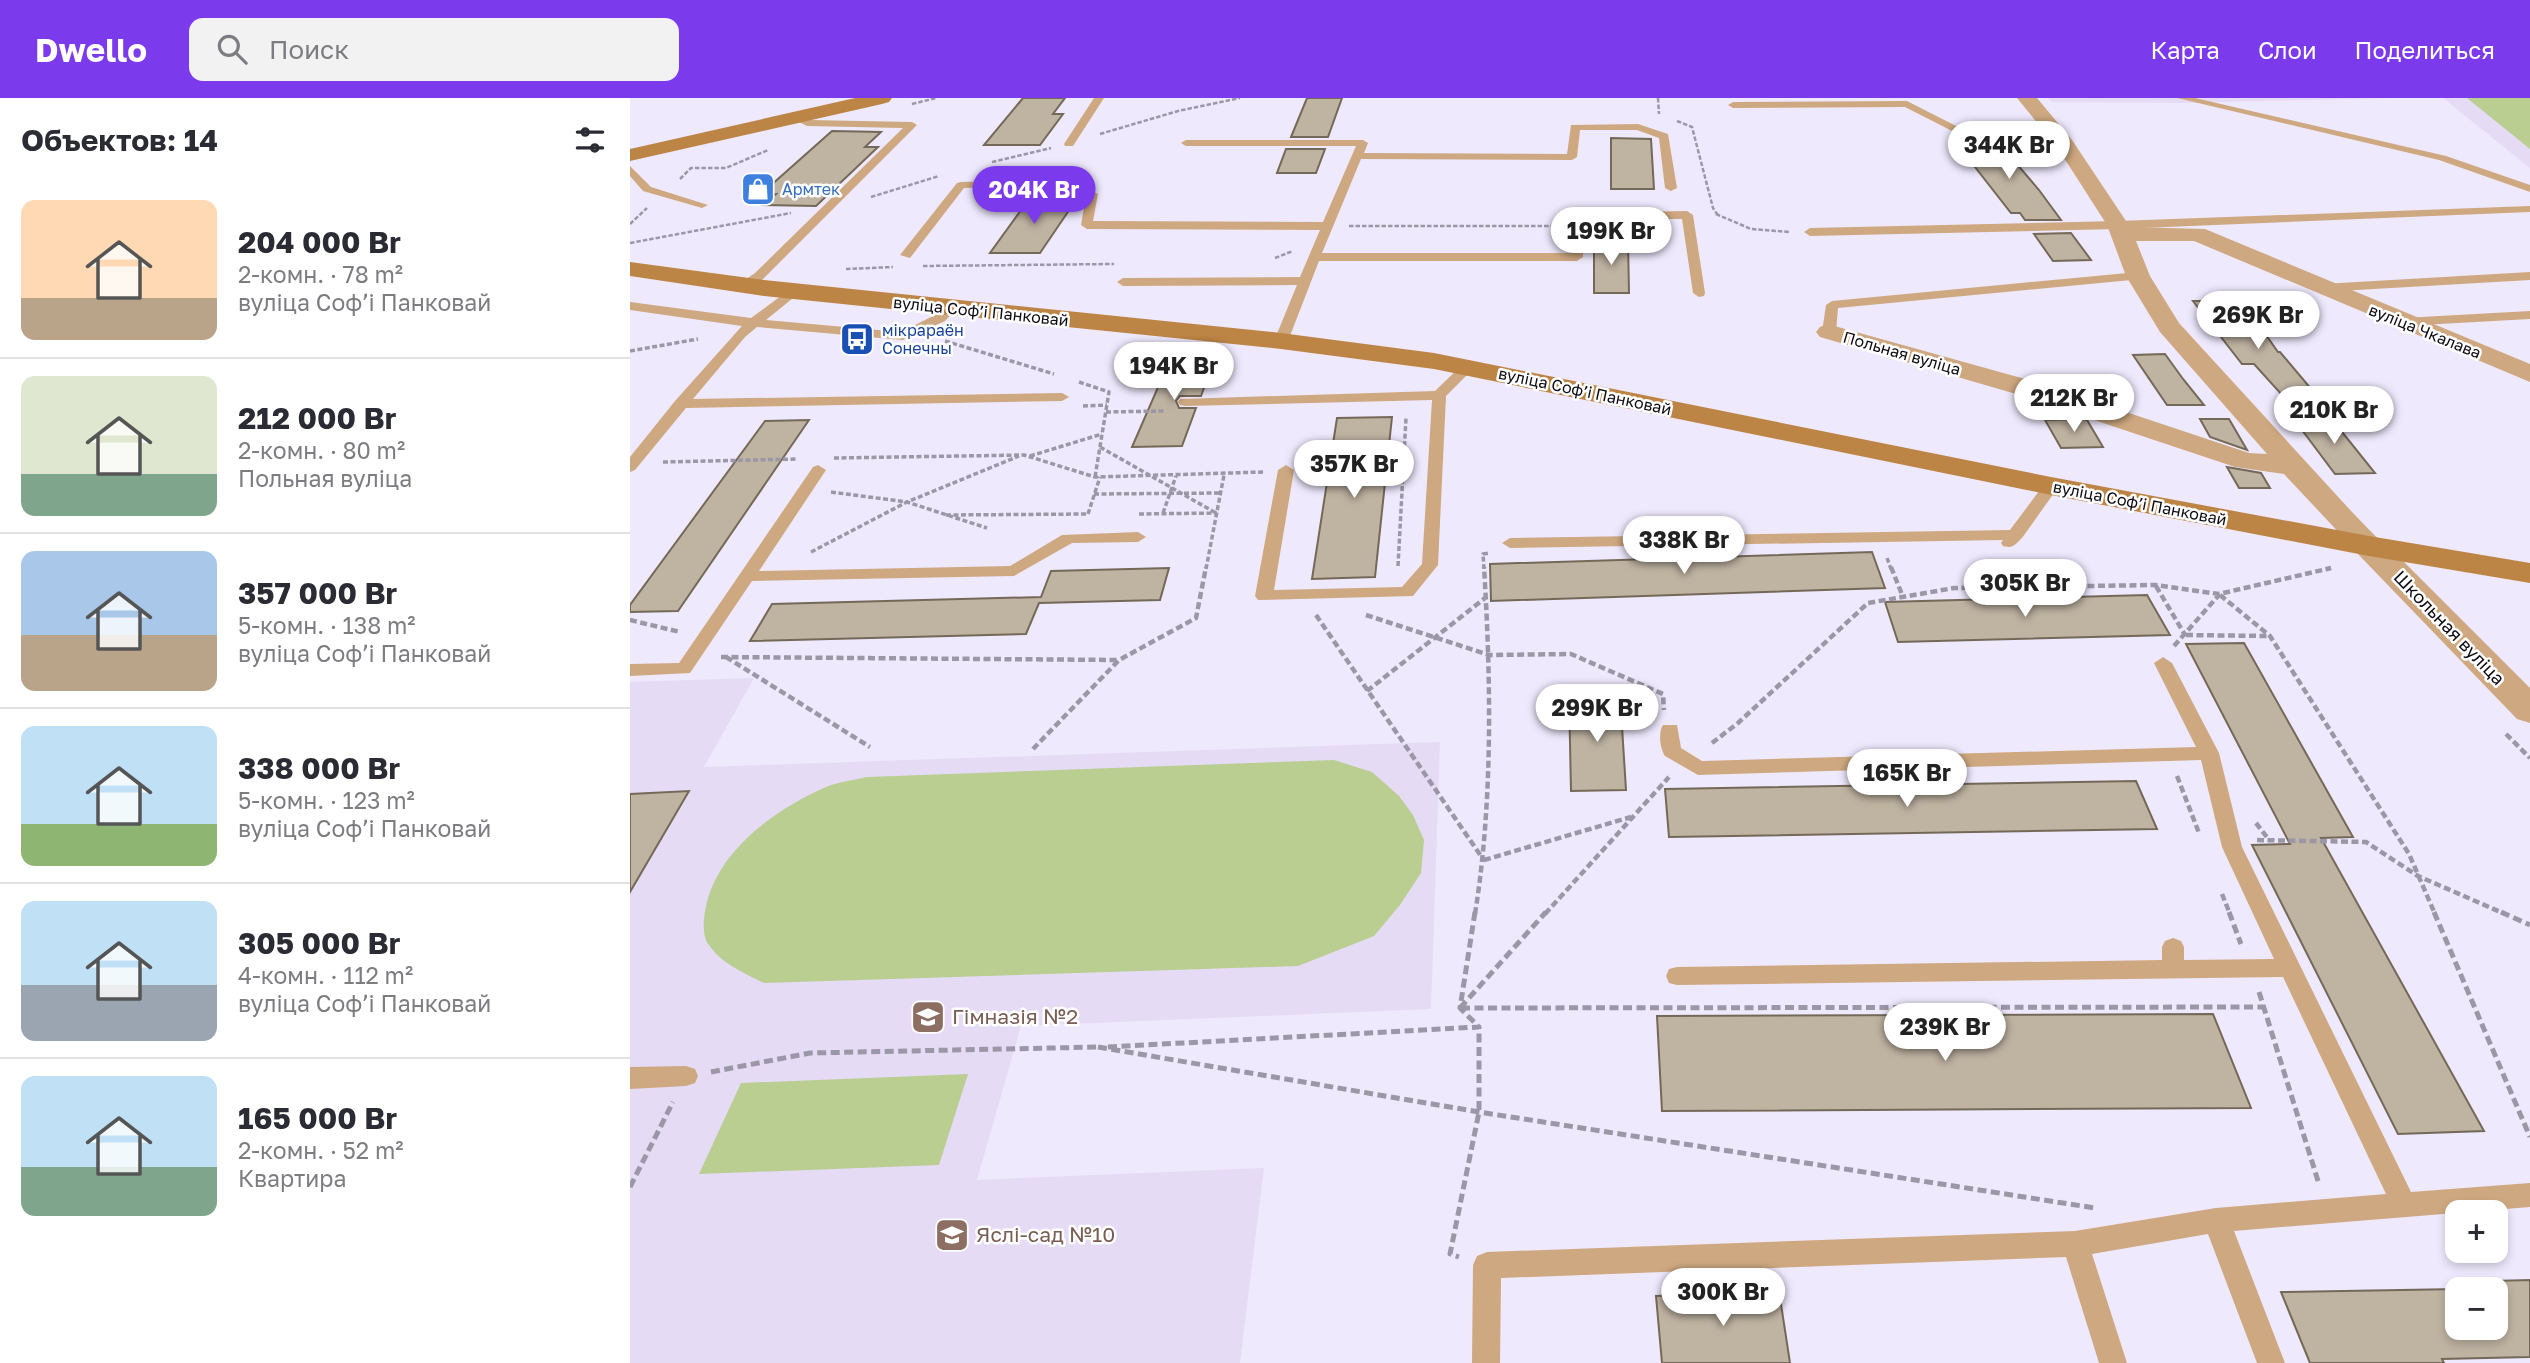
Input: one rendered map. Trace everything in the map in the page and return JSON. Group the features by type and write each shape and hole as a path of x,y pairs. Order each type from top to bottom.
{"main road":[{"path":"630,155 882,98"},
{"name":"вуліца Софʼі Панковай","path":"630,269 793,291 1281,341 1468,367 2051,486 2369,546 2530,573"}],"street":[{"path":"2027,98 2060,138 2120,230 2138,276 2169,327 2341,519 2369,546"},
{"name":"вуліца Чкалава","path":"2120,230 2197,234 2530,374"},
{"name":"Польная вуліца","path":"1829,332 2026,388 2245,461 2296,466"},
{"name":"Школьная вуліца","path":"2369,546 2530,710"}],"lane":[{"path":"1069,144 1099,98"},
{"path":"2182,98 2442,158 2530,189"},
{"path":"1733,105 1907,104 1960,132 2060,138"},
{"path":"746,285 759,276 832,206 912,125 807,123 797,117"},
{"path":"1359,156 1572,157 1575,127 1638,127 1664,136 1671,188"},
{"path":"1186,143 1363,143 1281,341"},
{"path":"630,169 647,189 702,205"},
{"path":"906,256 961,185 1065,182 1092,194 1087,225 1327,226"},
{"path":"1810,232 2120,230 2530,209"},
{"path":"1315,257 1577,257 1577,215 1687,215 1699,293"},
{"path":"1829,332 1832,305 2138,276"},
{"path":"2322,288 2530,276"},
{"path":"1123,282 1305,281"},
{"path":"630,467 740,334 793,291"},
{"path":"630,306 752,323 903,336 940,318 950,307"},
{"path":"2403,322 2530,315"},
{"path":"1185,402 1438,395 1468,367"},
{"path":"1293,469 1264,596 1407,592 1430,565 1438,395"},
{"path":"680,404 1062,397"},
{"path":"630,670 684,669 755,575 818,470"},
{"path":"1510,543 2011,541 2051,486"},
{"path":"755,575 1013,571 1068,538 1138,537"},
{"path":"2167,656 2209,753 2232,847 2403,1203"},
{"path":"1670,730 1672,751 1698,768 1802,757 2209,753"},
{"path":"1677,976 2173,958 2290,968"},
{"path":"630,1077 686,1076"},
{"path":"1486,1363 1487,1265 2075,1244 2216,1220 2403,1203 2530,1195"},
{"path":"2216,1220 2272,1363"},
{"path":"2075,1244 2113,1363"}],"path":[{"path":"912,104 936,98"},
{"path":"992,162 1069,144 1178,111 1240,98"},
{"path":"1658,98 1658,113 1692,127 1713,208 1728,224 1747,229 1810,232"},
{"path":"630,224 691,168 726,168 776,146"},
{"path":"630,243 863,200 944,175"},
{"path":"1687,215 1717,214"},
{"path":"1272,260 1303,248 1311,226"},
{"path":"1327,226 1577,226"},
{"path":"923,267 1127,264"},
{"path":"841,269 895,267"},
{"path":"630,351 740,334"},
{"path":"938,339 1057,375"},
{"path":"1070,379 1110,392 1094,494 1088,514"},
{"path":"1398,568 1407,407"},
{"path":"1029,456 1102,434"},
{"path":"1100,447 1151,476 1171,491"},
{"path":"1388,452 1405,450"},
{"path":"1293,469 1332,453"},
{"path":"755,575 907,502 1024,455 1097,477 1224,475 1196,618 1119,660 1033,749"},
{"path":"1163,513 1175,476"},
{"path":"806,489 907,502 987,528"},
{"path":"1094,494 1171,491 1221,493"},
{"path":"1181,493 1217,513"},
{"path":"1138,514 1217,513"},
{"path":"946,515 1100,514"},
{"path":"1460,1008 1484,860 1489,655 1483,554"},
{"path":"1886,555 1903,597"},
{"path":"1738,723 1868,603 1954,588 2155,586 2219,594 2333,568"},
{"path":"2155,586 2185,635"},
{"path":"2167,656 2219,594"},
{"path":"2219,594 2270,636 2409,854 2530,1137"},
{"path":"1301,595 1484,860"},
{"path":"1367,691 1485,598"},
{"path":"1362,614 1489,655 1571,654 1663,695"},
{"path":"630,620 705,638"},
{"path":"2185,635 2270,636"},
{"path":"692,656 1119,660"},
{"path":"725,657 870,747"},
{"path":"1460,1008 1668,777"},
{"path":"1484,860 1633,816"},
{"path":"2257,825 2270,841 2366,842 2418,876 2530,925"},
{"path":"1460,1008 2265,1007"},
{"path":"1460,1008 1479,1027 1479,1112 1450,1254 1487,1265"},
{"path":"630,1187 686,1076 810,1053 1098,1047 1479,1027"},
{"path":"1098,1047 1479,1112 2091,1208"}],"shaded area":[{"path":"2048,98 2391,98 2187,103 2052,102"},
{"path":"2443,98 2530,98 2530,168"},
{"name":"Гімназія №2","path":"754,678 704,767 1440,742 1431,1009 1021,1026 977,1180 1264,1168 1240,1363 630,1363 630,682"}],"green space":[{"path":"2467,98 2530,98 2530,149"},
{"path":"1334,760 1372,772 1399,796 1413,815 1424,840 1421,873 1400,905 1374,936 1298,966 764,983 727,962 708,944 704,934 705,912 714,882 724,864 738,848 753,832 788,807 836,784 867,777"},
{"path":"968,1074 939,1165 699,1174 741,1083"}],"building":[{"path":"1023,98 1065,98 1053,114 1063,114 1040,145 984,145"},
{"path":"1307,98 1342,98 1328,137 1291,137"},
{"path":"832,131 881,132 865,147 878,147 816,206 763,205 776,194 761,194"},
{"path":"1611,138 1651,139 1654,189 1611,189"},
{"path":"1998,142 2061,220 2025,220 2020,213 2011,213 1957,144"},
{"path":"1286,149 1325,149 1316,173 1277,173"},
{"path":"1029,199 1076,200 1040,253 990,253"},
{"path":"2071,233 2091,260 2053,261 2034,234"},
{"path":"1594,240 1628,241 1629,293 1594,293"},
{"path":"2193,301 2242,301 2278,352 2323,403 2314,403 2316,406 2302,417 2254,364 2242,364"},
{"path":"2165,354 2204,405 2167,405 2133,355"},
{"path":"1172,355 1216,355 1201,396 1180,396 1176,401 1179,408 1196,408 1182,446 1132,447"},
{"path":"1392,417 1375,577 1312,579 1337,418"},
{"path":"2330,417 2375,473 2335,474 2293,418"},
{"path":"2200,419 2229,419 2247,450 2210,437"},
{"path":"809,420 678,611 630,612 630,605 765,421"},
{"path":"2045,420 2087,420 2103,447 2061,448"},
{"path":"2227,467 2261,473 2270,488 2239,488"},
{"path":"1872,552 1885,588 1491,601 1490,564"},
{"path":"1169,568 1160,600 1039,603 1026,634 750,641 772,604 1041,597 1051,571"},
{"path":"2147,595 2170,635 1898,642 1885,602"},
{"path":"2244,643 2353,837 2321,838 2484,1131 2398,1134 2252,845 2290,844 2186,644"},
{"path":"1620,695 1626,790 1571,791 1569,696"},
{"path":"2136,781 2157,829 1669,837 1665,789"},
{"path":"689,791 630,892 630,794"},
{"path":"2213,1014 2251,1108 1662,1111 1657,1016"},
{"path":"2530,1280 2530,1357 2442,1359 2444,1363 2310,1363 2281,1292 2445,1289 2445,1340 2508,1340 2508,1281"},
{"path":"1779,1291 1790,1363 1662,1363 1656,1296"}],"place":[{"name":"Армтек","path":"758,189"},
{"name":"мікрараён Сонечны","path":"857,339"},
{"name":"Гімназія №2","path":"928,1017"},
{"name":"Яслі-сад №10","path":"952,1235"}]}
